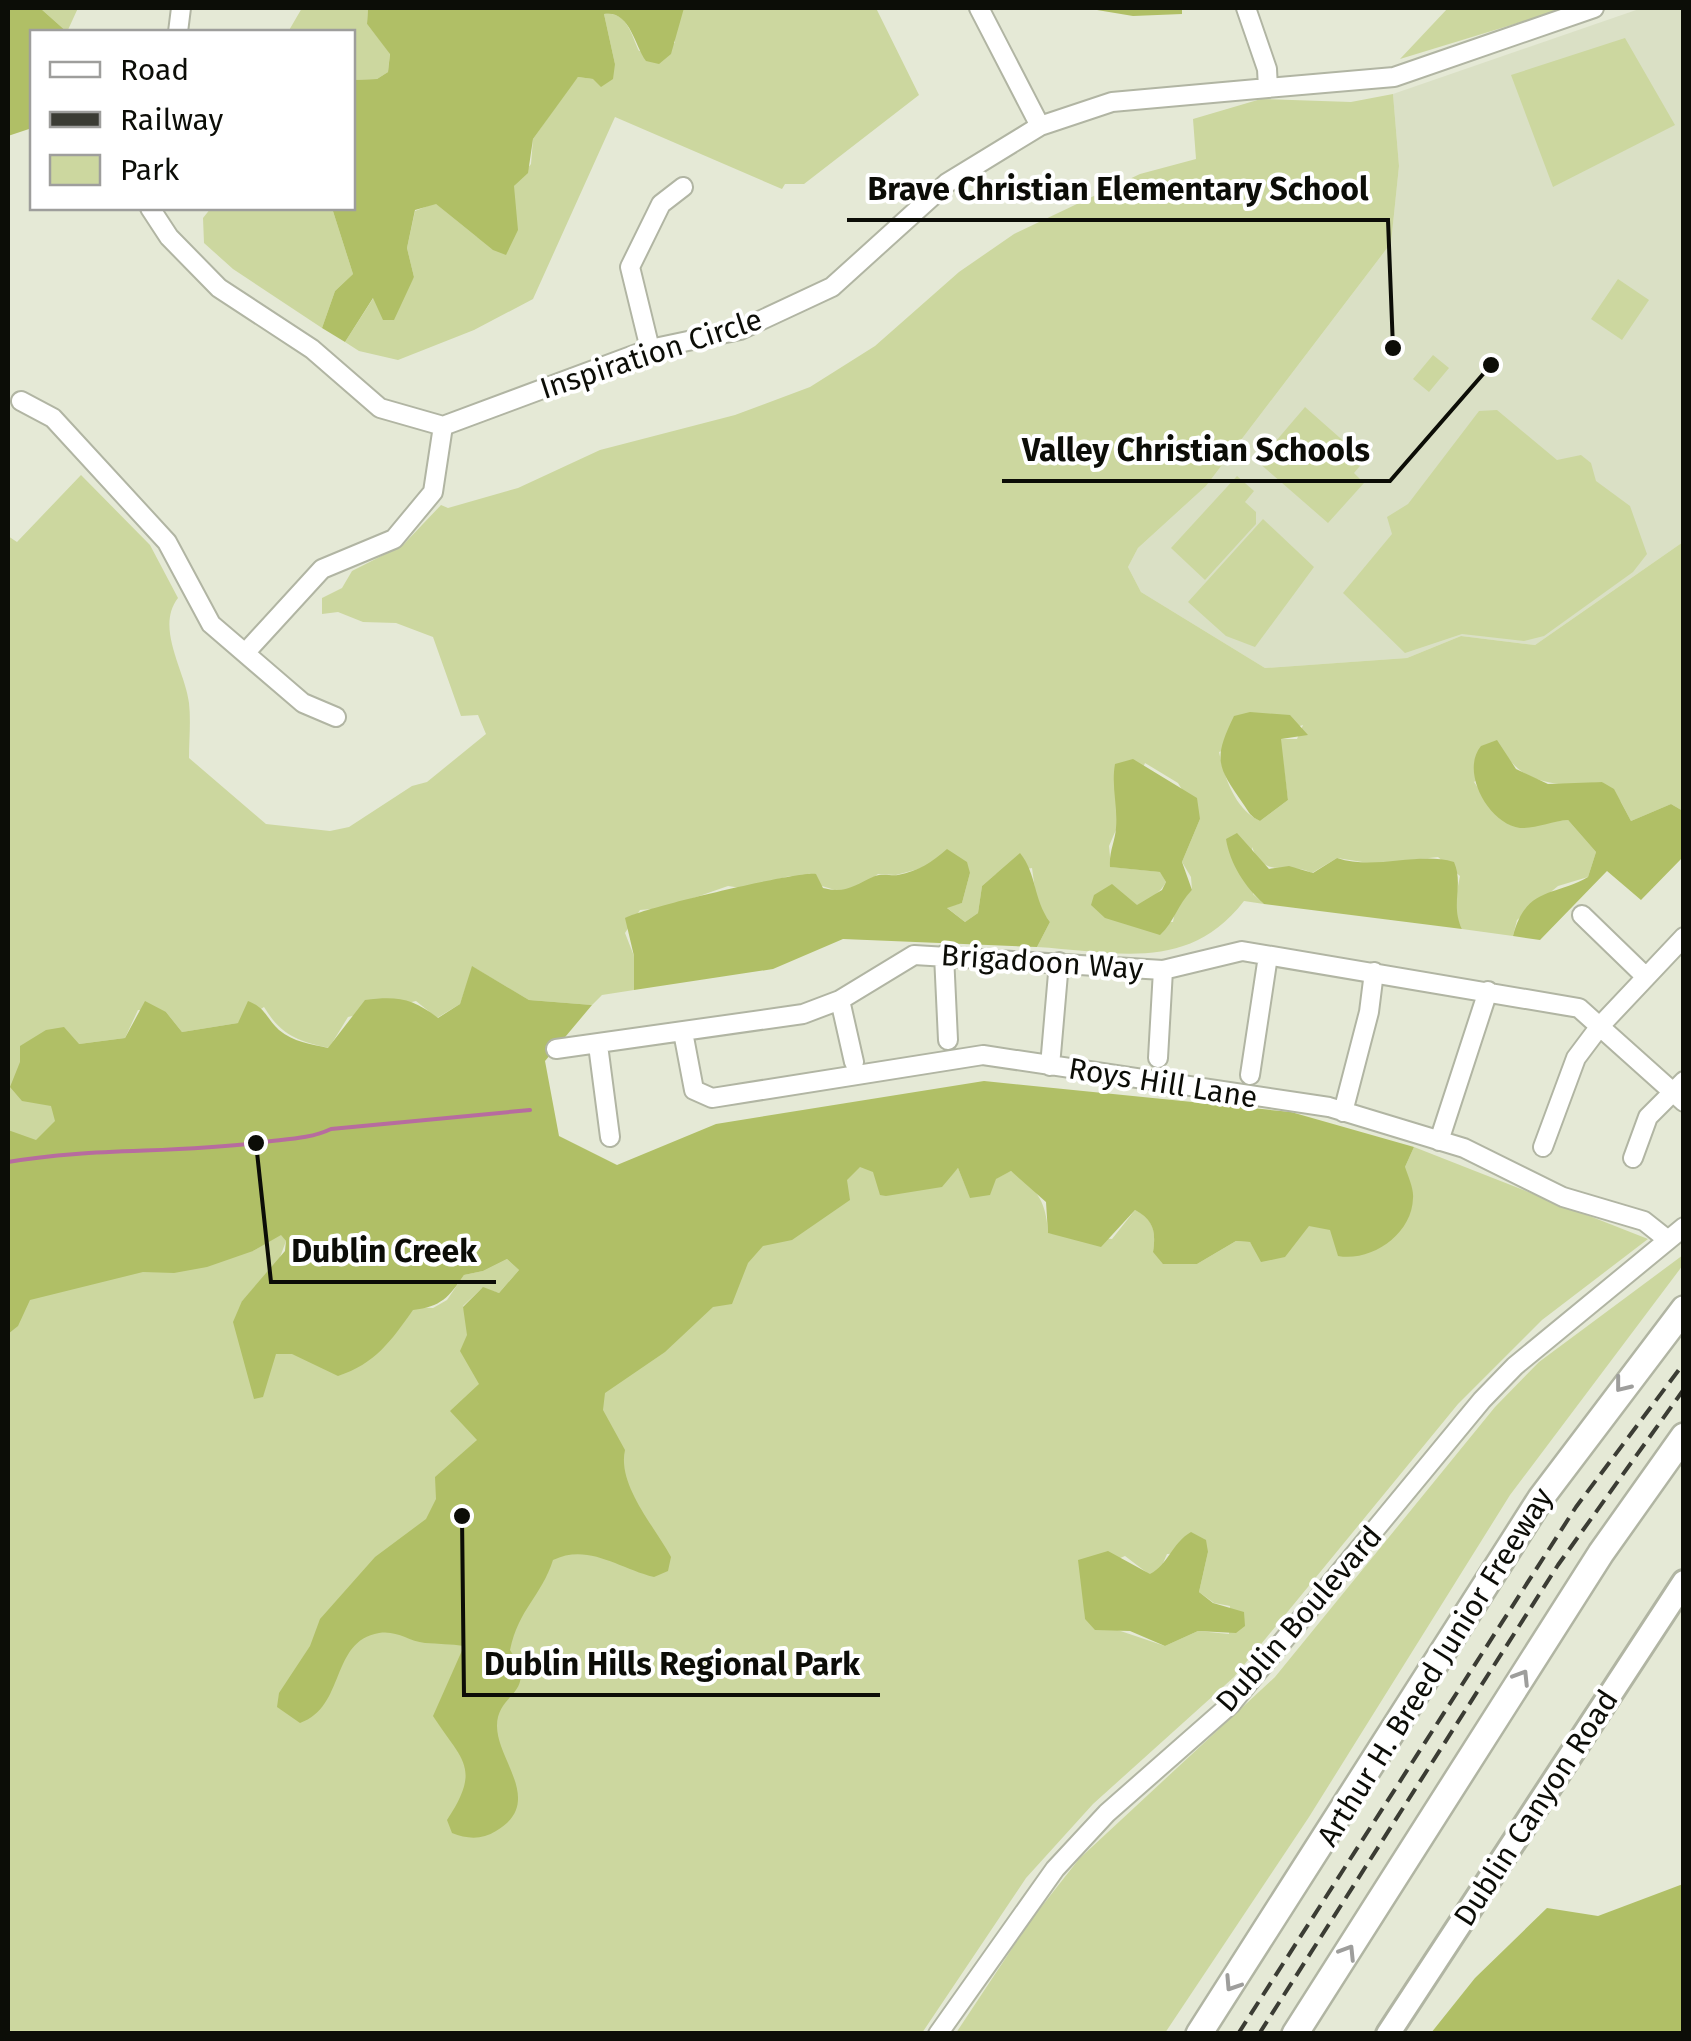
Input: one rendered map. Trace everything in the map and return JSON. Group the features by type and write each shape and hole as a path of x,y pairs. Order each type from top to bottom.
{"highway":[{"name":"Arthur H. Breed Junior Freeway","path":"1199,2034 1541,1498 1605,1407 1684,1309"},
{"path":"1295,2034 1601,1553 1684,1436"}],"main road":[{"name":"Dublin Canyon Road","path":"1388,2034 1684,1582"}],"street":[{"path":"978,8 1040,126"},
{"path":"1246,8 1267,70 1268,88"},
{"name":"Inspiration Circle","path":"443,426 650,350 740,330 832,286 947,183 1040,126 1112,102 1382,80 1594,8"},
{"path":"650,350 630,268 661,204 682,186"},
{"path":"151,210 169,237 219,288 312,349 380,408 443,426 433,492 394,539 322,569 246,652"},
{"path":"21,401 53,418 167,542 211,624 303,703 336,717"},
{"path":"1582,916 1646,977"},
{"path":"1542,1147 1576,1058 1600,1026 1684,937"},
{"name":"Brigadoon Way","path":"556,1049 803,1014 840,1000 914,955 1162,970 1242,950 1579,1008 1680,1091"},
{"path":"944,955 948,1040"},
{"path":"1250,1075 1268,956"},
{"path":"1050,1066 1059,962"},
{"path":"1158,1058 1162,970"},
{"path":"1343,1112 1369,1012 1374,972"},
{"path":"1439,1141 1488,991"},
{"path":"840,1000 854,1062"},
{"name":"Roys Hill Lane","path":"683,1032 694,1090 712,1098 983,1055 1343,1112 1487,1158 1563,1198 1644,1221 1668,1240"},
{"path":"598,1045 610,1137"},
{"path":"1633,1158 1648,1117 1680,1091"},
{"name":"Dublin Boulevard","path":"938,2034 1055,1869 1108,1813 1231,1704 1482,1400 1527,1356 1684,1227"}],"shaded area":[{"path":"1642,8 1683,8 1683,542 1535,645 1461,636 1407,658 1265,668 1141,592 1128,567 1138,548 1206,486 1391,243 1399,166 1393,94"}],"green space":[{"path":"8,8 40,8 65,30 30,30 30,129 8,136"},
{"path":"40,8 78,8 65,30"},
{"path":"302,8 368,8 367,24 390,53 388,72 377,79 355,80 355,30 289,30"},
{"path":"368,8 684,8 671,54 659,64 646,61 620,17 604,14 615,64 613,79 601,87 593,79 578,77 533,139 528,173 514,186 518,230 506,255 493,250 436,204 415,210 407,248 414,277 394,320 383,320 373,298 345,342 322,328 335,291 353,274 333,210 355,210 355,80 377,79 388,72 390,54 367,24"},
{"path":"684,8 876,8 919,95 804,184 785,184 782,189 615,117 533,299 474,330 398,360 359,351 345,342 374,297 403,295 414,277 407,248 415,211 435,203 477,237 514,205 514,186 531,164 533,139 571,85 578,77 593,79 615,64 604,14 623,20 639,51 675,43 674,32"},
{"path":"1085,8 1182,8 1182,14 1133,16"},
{"path":"1448,8 1567,8 1400,59"},
{"path":"1625,38 1675,125 1553,187 1511,75"},
{"path":"1393,94 1399,166 1391,243 1206,486 1138,548 1128,567 1141,592 1265,668 1407,658 1461,636 1535,645 1683,542 1683,811 1671,804 1631,821 1621,802 1602,782 1564,784 1539,780 1508,758 1474,782 1505,820 1522,824 1568,820 1596,852 1588,877 1558,886 1517,920 1513,936 1462,929 1453,911 1460,876 1438,857 1375,864 1337,858 1312,873 1263,864 1252,847 1253,894 1264,904 1244,901 1222,924 1175,949 1123,954 1037,947 1050,922 1037,904 1032,868 996,874 982,886 978,913 965,922 946,907 962,903 970,873 926,867 896,875 878,874 861,886 838,891 790,876 742,888 728,886 665,908 640,910 625,933 634,956 634,990 602,995 592,1005 529,1000 473,967 460,1004 437,1018 416,1001 348,1017 329,1048 291,1035 264,1007 238,1023 182,1032 166,1012 138,1010 125,1038 79,1044 253,1251 281,1234 286,1241 279,1260 242,1301 433,1308 447,1300 464,1275 507,1259 519,1270 499,1293 482,1288 463,1306 467,1321 894,1115 952,1174 958,1168 968,1192 1011,1171 1020,1177 1042,1204 1048,1233 1112,1239 1135,1210 1152,1227 1153,1252 1197,1264 1236,1241 1250,1242 1254,1248 1405,1167 1414,1147 1648,1239 1542,1320 1458,1404 1234,1677 1093,1804 1026,1878 922,2033 8,2033 8,536 17,542 81,475 150,545 178,598 169,622 189,703 189,758 266,824 330,831 349,827 412,786 427,782 486,734 478,715 461,716 433,637 396,623 363,622 338,612 322,614 322,598 342,588 352,571 403,545 441,505 448,508 518,488 600,450 735,415 810,387 875,346 959,272 1014,234 1140,174 1196,159 1193,119 1261,99 1351,102","holes":["1303,725 1297,739 1280,739 1288,800 1260,821 1238,801 1219,752","1145,763 1178,783 1200,819 1182,862 1191,877 1192,890 1176,906 1173,922 1105,918 1148,900 1166,882 1161,872 1111,867 1109,846","1208,1552 1199,1592 1214,1603 1230,1606 1229,1634 1198,1631 1165,1646 1085,1619 1082,1574 1125,1556 1150,1575 1161,1568 1167,1554"]},
{"path":"209,210 333,210 353,274 335,291 322,328 233,269 204,243 203,218"},
{"path":"1618,279 1649,300 1622,340 1591,319"},
{"path":"1433,355 1449,368 1429,392 1413,379"},
{"path":"1305,407 1365,460 1354,473 1364,483 1328,523 1258,462"},
{"path":"1497,410 1557,460 1581,455 1591,463 1596,481 1630,506 1647,554 1633,572 1544,636 1524,641 1462,634 1405,653 1343,593 1392,534 1387,517 1408,504 1479,411"},
{"path":"1237,476 1254,491 1245,502 1256,512 1256,524 1205,580 1171,548"},
{"path":"1263,519 1314,567 1255,647 1226,636 1188,602"},
{"path":"1250,712 1290,715 1308,735 1281,739 1288,800 1260,821 1248,811 1221,763 1223,744 1234,716"},
{"path":"1497,740 1516,769 1548,784 1602,782 1614,789 1631,821 1671,804 1683,811 1683,857 1641,900 1607,871 1540,940 1513,936 1525,908 1533,901 1588,877 1596,852 1568,820 1520,828 1497,817 1488,807 1476,782 1475,757 1481,746"},
{"path":"1133,759 1197,798 1200,819 1182,862 1192,890 1160,935 1105,918 1091,905 1094,895 1112,884 1137,905 1162,890 1166,882 1160,872 1110,867 1116,828 1115,764"},
{"path":"1237,833 1269,869 1289,866 1313,873 1337,858 1367,863 1426,859 1454,862 1462,929 1264,904 1245,883 1231,857 1226,839"},
{"path":"947,849 967,862 970,873 962,903 947,908 965,922 978,913 982,886 1020,853 1050,922 1037,947 843,939 773,969 634,990 634,956 625,918 689,899 804,874 816,874 823,888 844,889 878,875 912,871"},
{"path":"472,966 529,1000 592,1005 545,1061 559,1136 617,1165 716,1124 984,1081 1291,1112 1414,1147 1405,1167 1413,1191 1411,1211 1398,1234 1364,1255 1338,1256 1330,1230 1309,1226 1285,1257 1261,1262 1250,1242 1236,1241 1197,1264 1163,1264 1153,1252 1150,1222 1135,1210 1101,1247 1048,1233 1046,1202 1011,1171 996,1179 990,1195 970,1198 958,1168 942,1187 886,1196 880,1195 873,1172 860,1167 847,1180 850,1200 792,1240 763,1246 748,1263 732,1304 713,1307 665,1352 605,1393 603,1410 625,1450 624,1463 632,1491 671,1557 668,1571 654,1577 578,1554 553,1560 514,1636 510,1650 521,1676 515,1692 503,1706 497,1726 515,1781 517,1807 510,1820 491,1834 463,1836 452,1833 447,1820 464,1788 464,1765 433,1716 464,1646 379,1633 352,1648 315,1715 300,1723 277,1707 279,1693 310,1646 320,1619 375,1557 426,1519 436,1499 435,1477 477,1440 450,1411 479,1384 460,1351 467,1335 463,1307 483,1287 499,1293 519,1270 507,1259 464,1275 443,1300 413,1310 372,1358 338,1376 292,1354 276,1354 263,1397 254,1399 233,1322 242,1301 285,1251 286,1241 281,1235 253,1251 207,1267 174,1273 143,1272 30,1300 18,1326 8,1334 8,1130 36,1140 55,1121 51,1106 22,1101 10,1087 20,1062 20,1046 46,1030 64,1027 79,1044 125,1038 145,1001 166,1012 182,1032 238,1023 248,1001 284,1034 328,1048 365,1000 404,1000 438,1018 460,1004"},
{"path":"1683,1255 1683,1265 1510,1495 1309,1817 1165,2033 956,2033 1031,1920 1079,1859 1275,1677 1495,1407 1539,1362"},
{"path":"1191,1532 1206,1540 1208,1552 1199,1592 1213,1603 1244,1612 1245,1626 1236,1633 1198,1631 1165,1646 1130,1631 1095,1630 1085,1619 1078,1560 1108,1551 1150,1574"},
{"path":"1683,1884 1683,2033 1431,2033 1475,1978 1547,1908 1598,1916"}],"waterway":[{"path":"8,1162 71,1154 231,1146 306,1137 331,1129 530,1110"}],"railway":[{"path":"1238,2034 1576,1507 1684,1363"},
{"path":"1259,2034 1558,1565 1684,1389"}],"place":[{"name":"Brave Christian Elementary School","path":"1393,348"},
{"name":"Valley Christian Schools","path":"1491,365"},
{"name":"Dublin Creek","path":"256,1143"},
{"name":"Dublin Hills Regional Park","path":"462,1516"}]}
